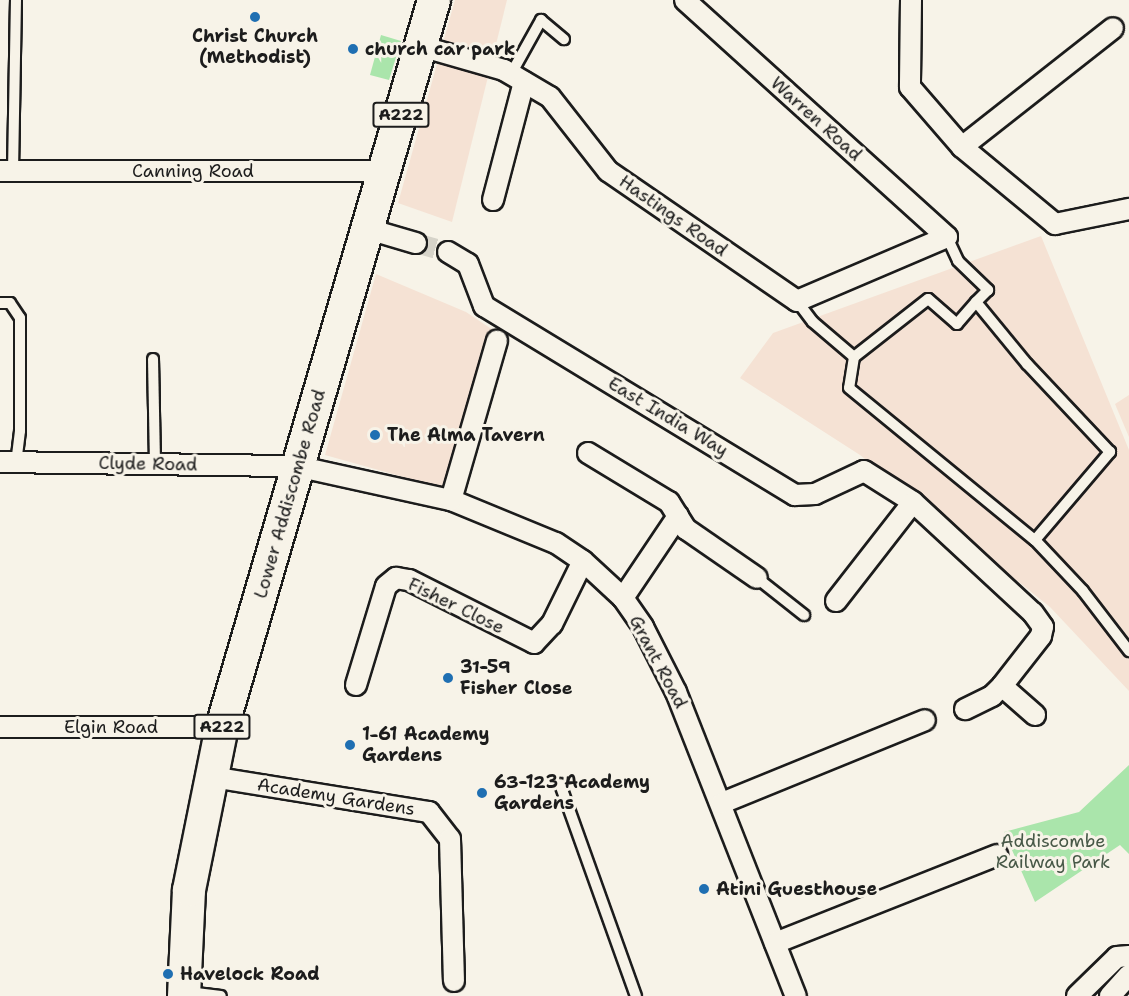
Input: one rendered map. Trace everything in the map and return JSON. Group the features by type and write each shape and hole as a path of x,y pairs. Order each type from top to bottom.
{"main road":[{"name":"Lower Addiscombe Road","path":"184,994 189,890 222,728 296,465 368,229 434,0"}],"street":[{"name":"Warren Road","path":"685,0 947,237"},
{"path":"911,0 910,87 962,147 1054,224 1129,209"},
{"path":"962,147 1113,28"},
{"name":"Hastings Road","path":"420,46 517,78 561,109 608,171 797,301"},
{"path":"493,200 517,78"},
{"name":"Canning Road","path":"7,171 385,171"},
{"path":"368,229 416,243"},
{"path":"797,301 947,237"},
{"name":"East India Way","path":"448,252 468,264 484,306 795,495 815,494 864,471 913,502 1040,621 1041,636 1002,686 992,696 965,709"},
{"path":"451,500 497,341"},
{"path":"588,453 669,502 686,529 757,578"},
{"name":"Clyde Road","path":"8,462 296,465"},
{"name":"Grant Road","path":"296,465 451,500 556,543 583,561 622,598 643,627 676,692 722,802 796,996"},
{"path":"837,601 913,502"},
{"path":"622,598 678,516"},
{"name":"Fisher Close","path":"356,685 386,586 396,578 409,580 534,643 552,624 583,561"},
{"path":"1002,686 1035,715"},
{"path":"722,802 925,720"},
{"name":"Elgin Road","path":"0,727 222,728"},
{"name":"Academy Gardens","path":"212,777 429,812 450,839 454,981"},
{"path":"775,943 997,855"},
{"path":"1077,996 1117,957 1129,956"},
{"path":"1093,980 1109,996 1129,975"}],"lane":[{"path":"7,171 16,0"},
{"path":"517,78 541,20 564,39"},
{"path":"947,237 958,261 988,290 957,324 928,299 854,357 849,388 1035,540 1083,591 1129,651"},
{"path":"797,301 813,322 854,357"},
{"path":"976,302 1027,364 1110,452 1035,540"},
{"path":"0,303 10,303 20,318 20,431 8,462"},
{"path":"153,359 155,464"},
{"path":"757,578 804,615"},
{"path":"560,784 636,996"},
{"path":"184,994 221,996"}],"shaded area":[{"path":"455,0 507,0 452,222 398,203"},
{"path":"1041,236 1129,450 1129,691 1050,607 860,455 740,378 773,333"},
{"path":"376,274 466,312 496,332 450,490 325,455"},
{"path":"1129,395 1129,437 1115,404"}],"green space":[{"path":"381,35 401,41 389,80 370,75"},
{"name":"Addiscombe Railway Park","path":"1129,765 1129,854 1120,845 1035,902 1004,832 1079,812"}],"tunnel":[{"path":"416,243 448,252"}],"place":[{"name":"Christ Church (Methodist)","path":"255,17"},
{"name":"church car park","path":"353,49"},
{"name":"The Alma Tavern","path":"375,435"},
{"name":"31-59 Fisher Close","path":"448,678"},
{"name":"1-61 Academy Gardens","path":"350,745"},
{"name":"63-123 Academy Gardens","path":"482,793"},
{"name":"Atini Guesthouse","path":"704,889"},
{"name":"Havelock Road","path":"168,974"}]}
